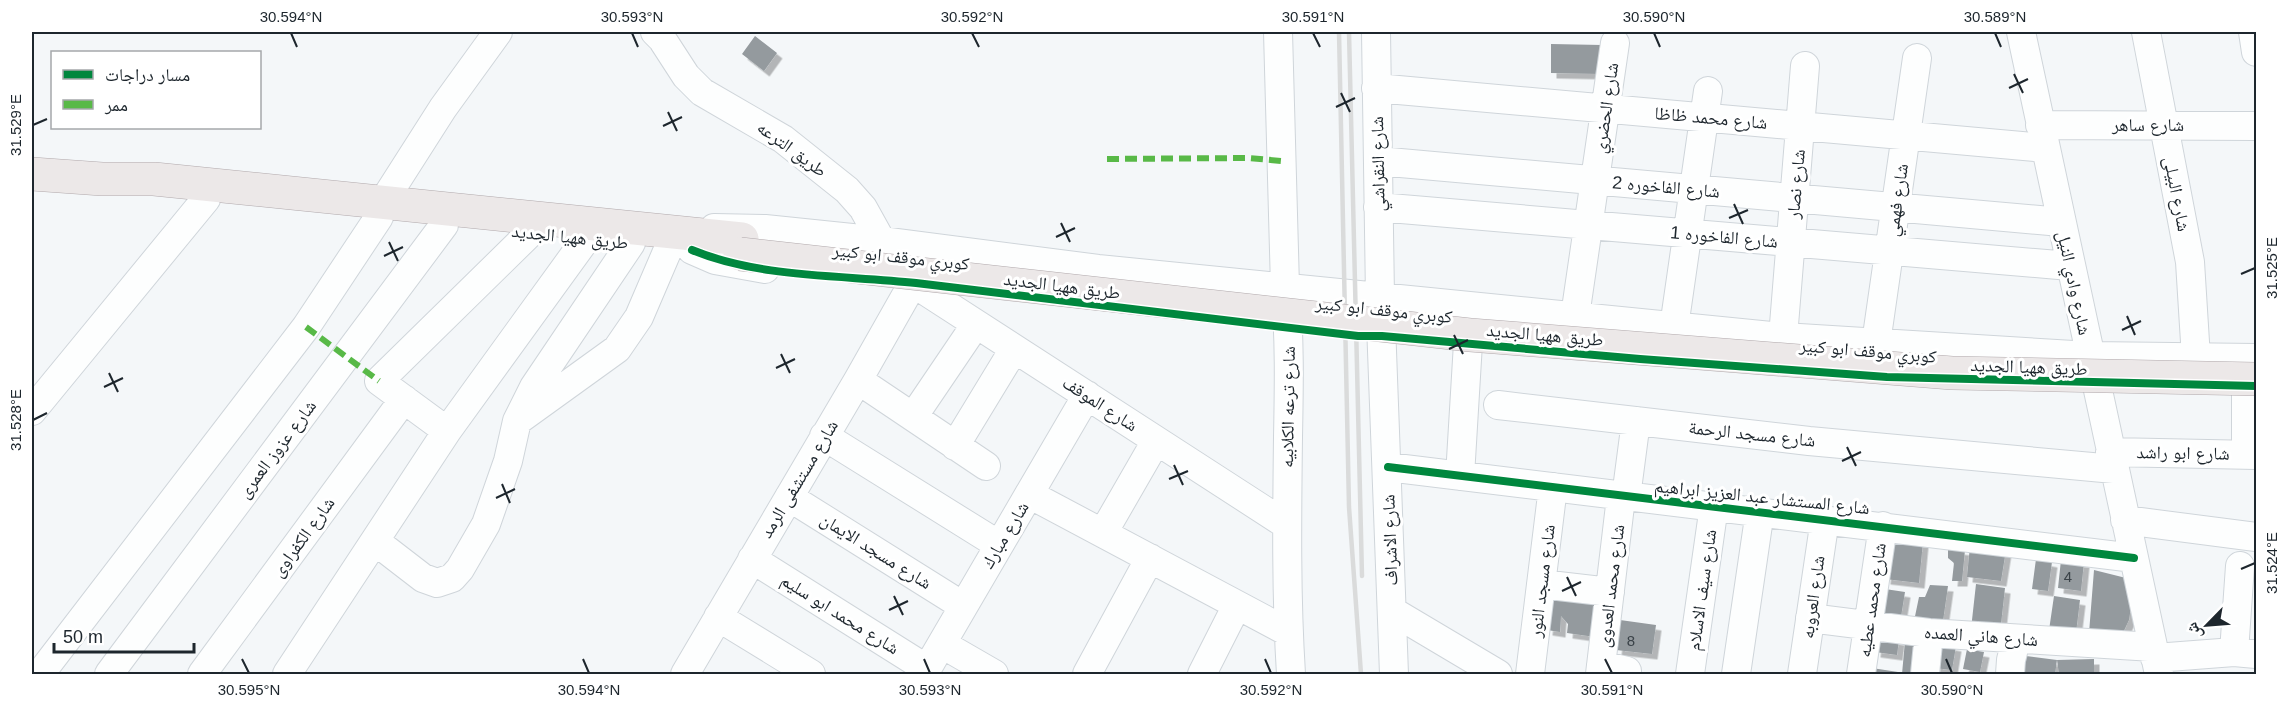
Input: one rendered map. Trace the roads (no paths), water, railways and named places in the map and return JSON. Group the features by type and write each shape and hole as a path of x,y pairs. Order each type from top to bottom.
{"main road":[{"name":"طريق ههيا الجديد","path":"32,174 102,179 154,179 381,209 685,243"},
{"name":"طريق ههيا الجديد","path":"102,179 153,192 206,199 381,209 444,225 631,243 685,243"},
{"name":"كوبري موقف ابو كبير","path":"685,243 741,247 1482,336 1952,373 2254,379"}],"street":[{"path":"40,675 306,327 437,117 498,32"},
{"name":"طريق الترعه","path":"655,32 686,76 702,92 783,139 847,190 863,208 881,241 897,265 913,283"},
{"name":"شارع ترعه الكلابيه","path":"1278,32 1285,287 1289,328 1287,525 1288,632 1291,675"},
{"name":"شارع النقراشي","path":"1376,32 1380,297"},
{"name":"شارع وادي النيل","path":"2021,32 2156,660"},
{"name":"شارع البيلى","path":"2146,32 2190,262 2196,358"},
{"path":"2253,32 2256,52"},
{"name":"شارع الحضري","path":"1575,316 1615,43"},
{"name":"شارع فهمي","path":"1876,343 1917,58"},
{"name":"شارع نصار","path":"1783,337 1805,66"},
{"name":"شارع محمد ظاظا","path":"1377,88 1606,108 1706,104 1800,126 1906,135 2043,136"},
{"path":"1674,327 1706,104"},
{"name":"شارع ساهر","path":"2043,136 2163,125 2256,126"},
{"name":"شارع الفاخوره 2","path":"1378,161 2061,222"},
{"path":"32,411 206,199"},
{"name":"شارع الفاخوره 1","path":"1378,207 2070,267"},
{"name":"شارع عزوز العمرى","path":"109,675 444,225"},
{"name":"طريق ههيا الجديد","path":"685,243 716,227 741,227 881,241 1098,269 1783,337 2090,356 2256,358"},
{"path":"447,431 379,381 530,233"},
{"path":"287,675 447,431 586,238"},
{"path":"375,541 423,578 438,583 452,578 460,569 486,524 508,461 517,421 534,387 631,243"},
{"path":"517,421 617,349 685,243"},
{"name":"طريق ههيا الجديد","path":"685,243 715,260 755,268 913,283 1358,336 1382,336 1640,359 1887,377 2096,384 2254,379"},
{"name":"شارع الموقف","path":"913,283 1287,525"},
{"name":"شارع مستشفى الرمد","path":"685,675 913,283"},
{"name":"شارع الاشراف","path":"1380,297 1394,675"},
{"path":"913,417 976,324"},
{"path":"1460,476 1468,343"},
{"path":"955,446 1014,349"},
{"path":"2251,455 2254,379"},
{"path":"858,380 986,466"},
{"name":"شارع مبارك","path":"925,672 1087,395"},
{"name":"شارع الكفراوى","path":"202,675 404,399"},
{"name":"شارع مسجد الرحمة","path":"1498,405 1809,441 2112,460"},
{"name":"شارع محمد العدوى","path":"1609,670 1610,592 1636,421"},
{"path":"824,436 999,544"},
{"path":"1103,533 1156,441"},
{"name":"شارع ابو راشد","path":"2112,460 2251,455"},
{"name":"شارع المستشار عبد العزيز ابراهيم","path":"1388,467 2134,558"},
{"name":"شارع مسجد النور","path":"1530,675 1553,487"},
{"path":"1029,494 1288,632"},
{"name":"شارع مسجد الايمان","path":"789,497 963,606"},
{"name":"شارع سيف الاسلام","path":"1690,675 1714,506"},
{"path":"1736,675 1760,511"},
{"name":"شارع العروبه","path":"1802,675 1825,519"},
{"path":"2125,520 2256,537"},
{"name":"شارع محمد عطيه","path":"1862,675 1883,526"},
{"path":"1087,675 1150,558"},
{"name":"شارع محمد ابو سليم","path":"752,559 925,672"},
{"path":"2240,566 2245,653"},
{"path":"1541,584 1610,592"},
{"path":"1202,675 1237,605"},
{"path":"1392,611 1487,671"},
{"path":"718,617 811,675"},
{"name":"شارع هاني العمده","path":"1810,618 1929,633 2016,640 2156,660 2245,653"},
{"path":"1925,675 1929,633"},
{"path":"2010,675 2016,640"},
{"path":"942,644 994,675"}],"railway":[{"path":"1339,32 1349,507 1361,674"},
{"path":"1349,32 1362,576"}]}
